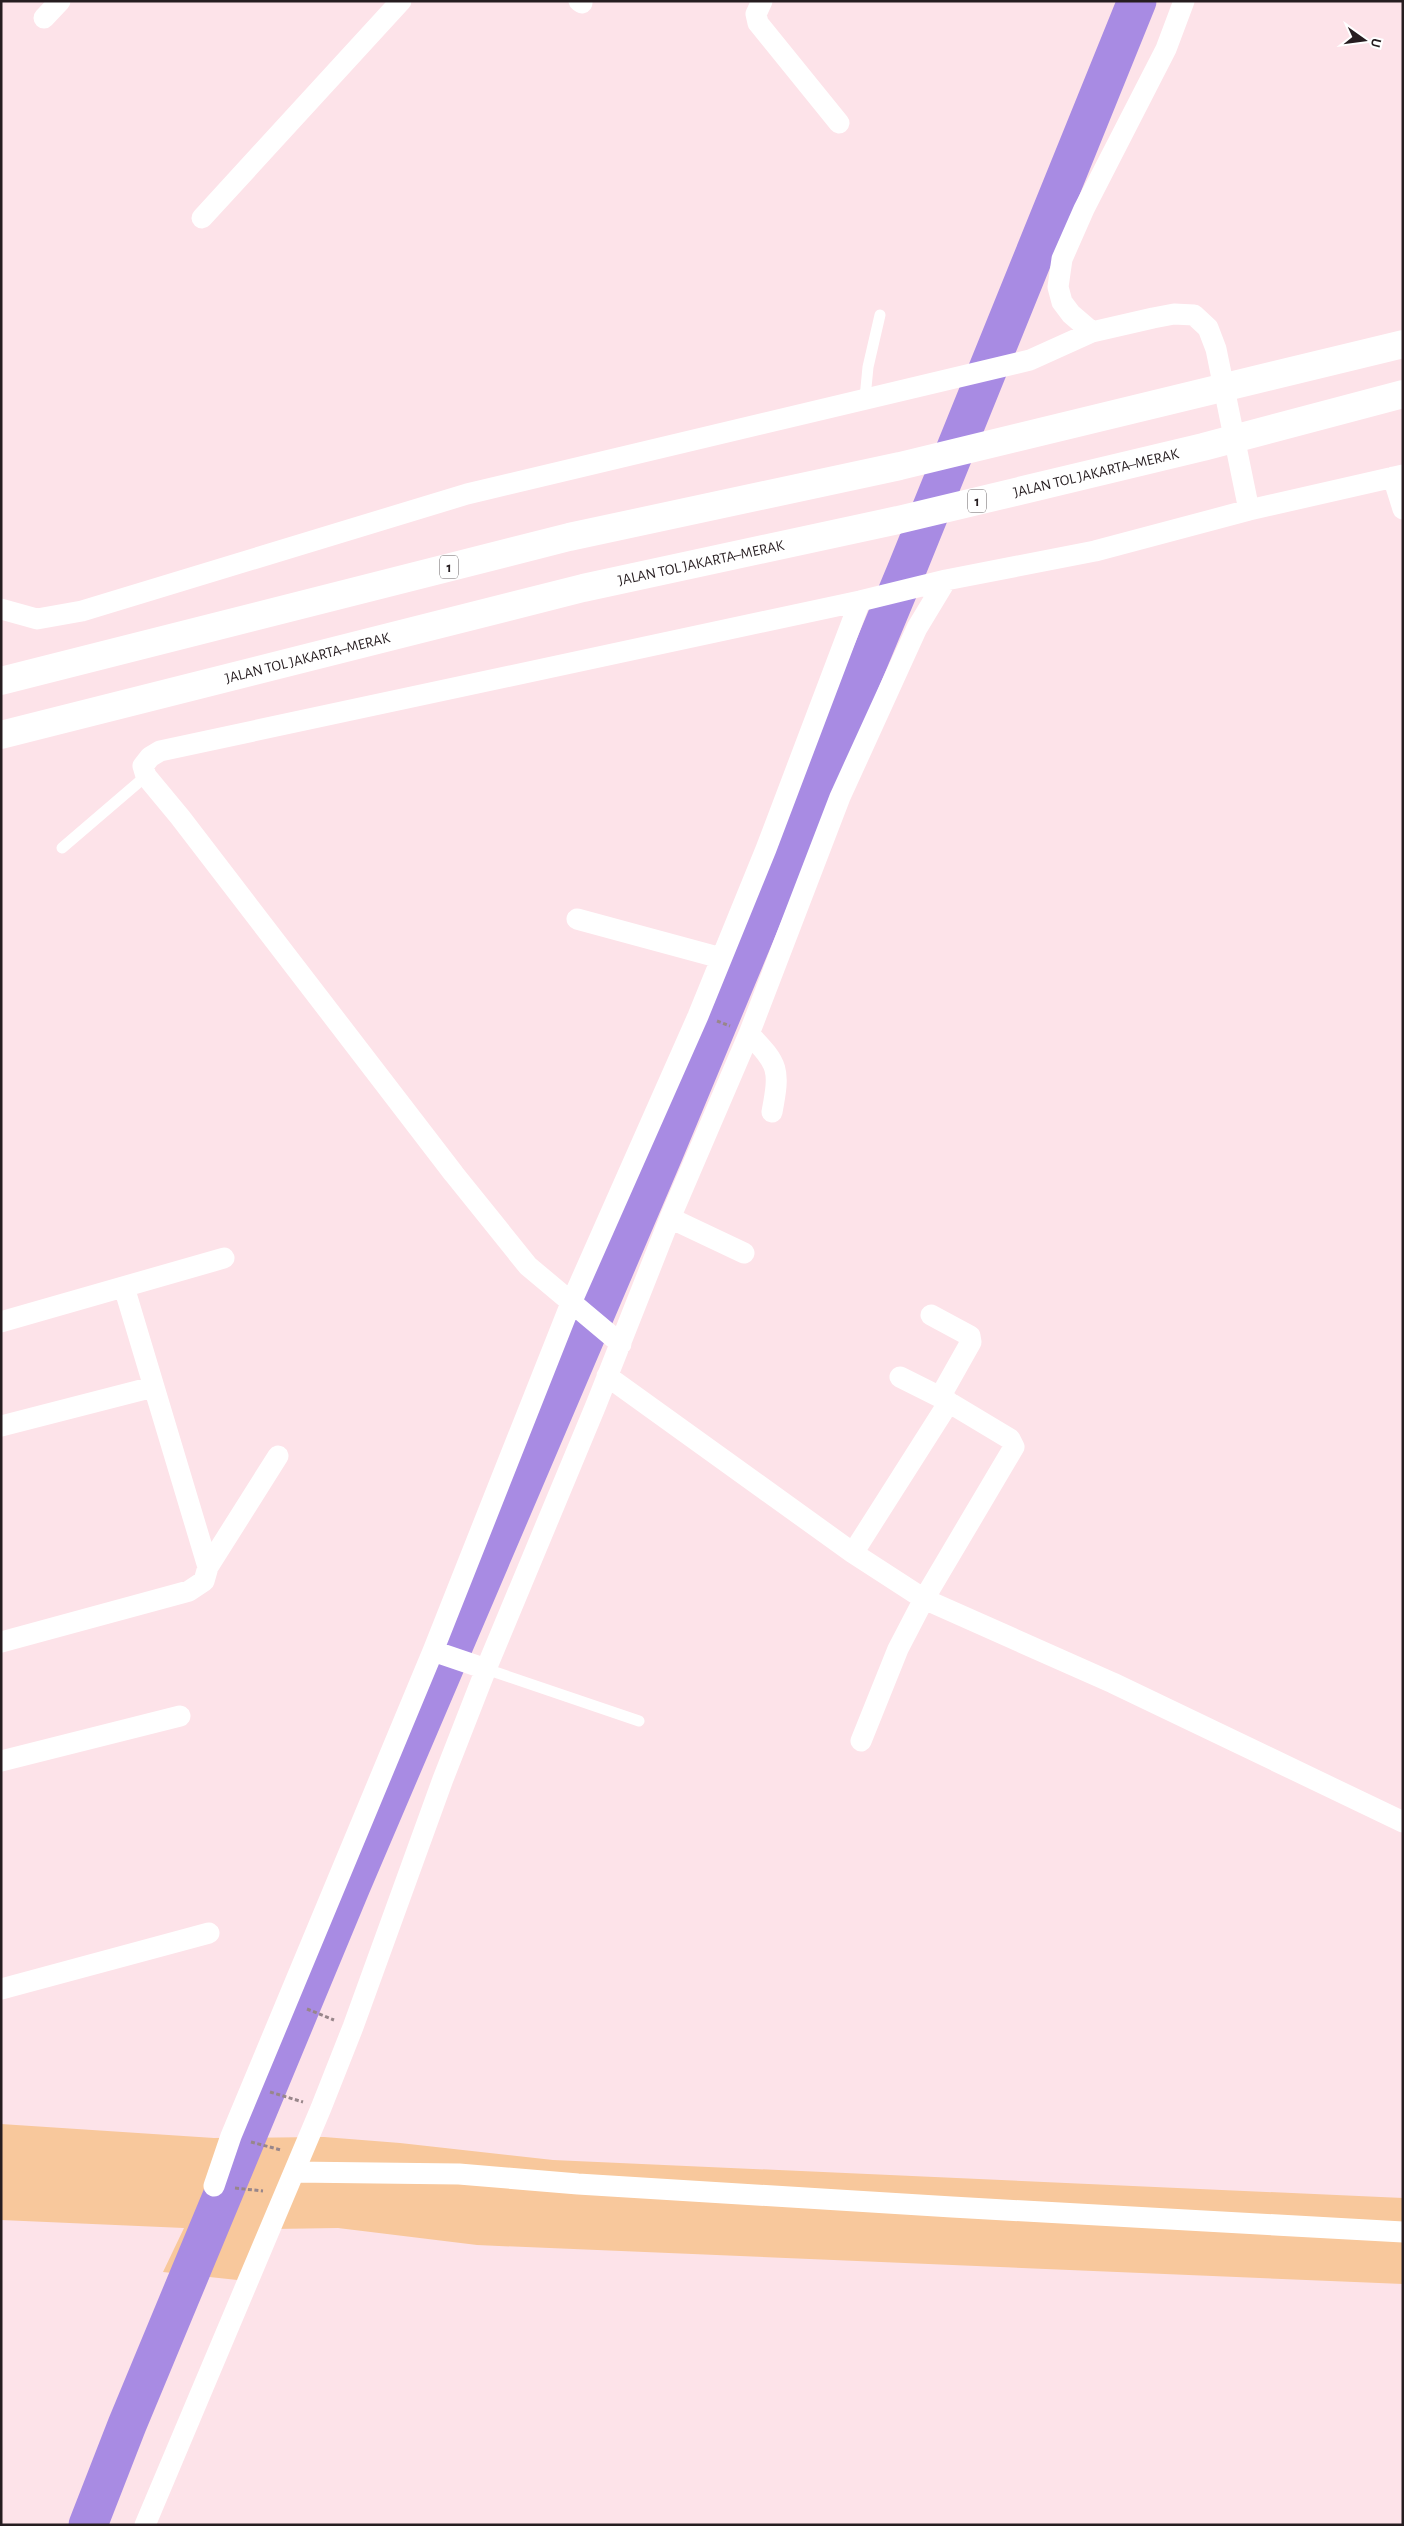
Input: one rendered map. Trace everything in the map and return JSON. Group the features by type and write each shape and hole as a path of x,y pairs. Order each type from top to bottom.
{"highway":[{"name":"1","path":"1,681 569,537 900,466 1262,380 1403,344"},
{"name":"JALAN TOL JAKARTA–MERAK","path":"1,736 583,588 898,520 1203,447 1403,394"}],"street":[{"path":"44,18 60,1"},
{"path":"202,218 401,1"},
{"path":"762,1 756,14 758,23 839,123"},
{"path":"1092,332 1071,314 1062,302 1058,287 1062,259 1084,209 1166,49 1184,1"},
{"path":"1,609 37,619 82,611 468,494 1030,360 1092,332 1174,314 1194,315 1208,328 1216,349 1249,510"},
{"path":"617,1342 528,1266 454,1174 186,825 146,776 143,766 150,757 160,751 860,601 937,582 1095,550 1249,510 1398,476 1403,509"},
{"path":"145,2525 294,2172 353,2026 442,1779 479,1667 608,1376 617,1342 670,1218 742,1031 840,797 937,582"},
{"path":"222,2187 231,2136 439,1653 571,1303 721,958 766,849 860,601"},
{"path":"577,919 721,958"},
{"path":"742,1031 772,1058 776,1089 772,1112"},
{"path":"670,1218 744,1253"},
{"path":"1,1322 224,1258"},
{"path":"124,1287 208,1567"},
{"path":"853,1553 944,1399 971,1342 970,1336 930,1315"},
{"path":"608,1376 853,1553 924,1599 1113,1683 1403,1822"},
{"path":"861,1741 898,1649 924,1599 1014,1446 1010,1439 944,1399 900,1377"},
{"path":"1,1426 153,1386"},
{"path":"1,1642 189,1591 204,1580 208,1567 278,1456"},
{"path":"439,1653 479,1667"},
{"path":"1,1762 180,1716"},
{"path":"1,1989 209,1933"},
{"path":"294,2172 459,2174 578,2184 932,2206 1403,2232"}],"lane":[{"path":"865,398 868,367 880,315"},
{"path":"62,848 146,776"},
{"path":"479,1667 639,1721"}],"path":[{"path":"713,1019 742,1031"},
{"path":"305,2008 335,2020"},
{"path":"262,2090 307,2103"},
{"path":"242,2140 287,2151"},
{"path":"222,2187 265,2191"}],"shaded area":[{"path":"1,2124 214,2138 324,2137 400,2143 553,2160 1403,2198 1403,2284 477,2245 338,2228 274,2229 256,2282 163,2272 184,2228 1,2220"}],"waterway":[{"path":"88,2525 127,2425 351,1886 663,1155 907,569 1137,1"}]}
